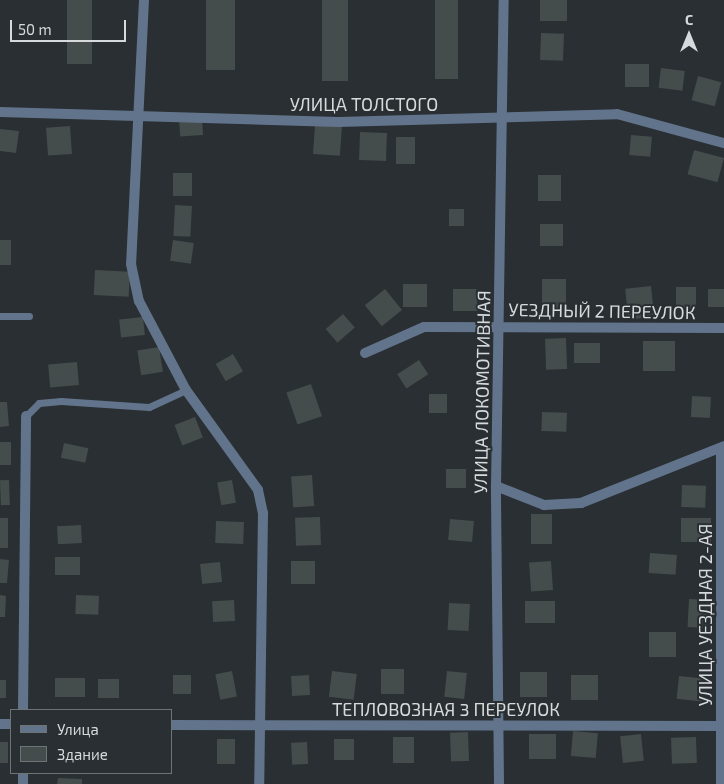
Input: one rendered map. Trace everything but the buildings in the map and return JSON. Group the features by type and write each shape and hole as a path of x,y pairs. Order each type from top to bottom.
{"street":[{"path":"144,0 131,264 139,301 186,390 258,490 263,512 259,784"},
{"name":"УЛИЦА ЛОКОМОТИВНАЯ","path":"499,784 500,724 496,486 500,119 504,0"},
{"name":"УЛИЦА ТОЛСТОГО","path":"0,112 338,122 500,119 616,114 724,143"},
{"name":"УЕЗДНЫЙ 2 ПЕРЕУЛОК","path":"365,353 424,327 724,328"},
{"path":"24,709 26,416"},
{"path":"496,486 544,505 581,503 724,447"},
{"name":"УЛИЦА УЕЗДНАЯ 2-АЯ","path":"722,783 721,449 724,447"},
{"name":"ТЕПЛОВОЗНАЯ 3 ПЕРЕУЛОК","path":"172,725 500,724 722,726"}],"lane":[{"path":"0,316 29,316"},
{"path":"26,416 39,403 61,401 149,407 186,390"}]}
